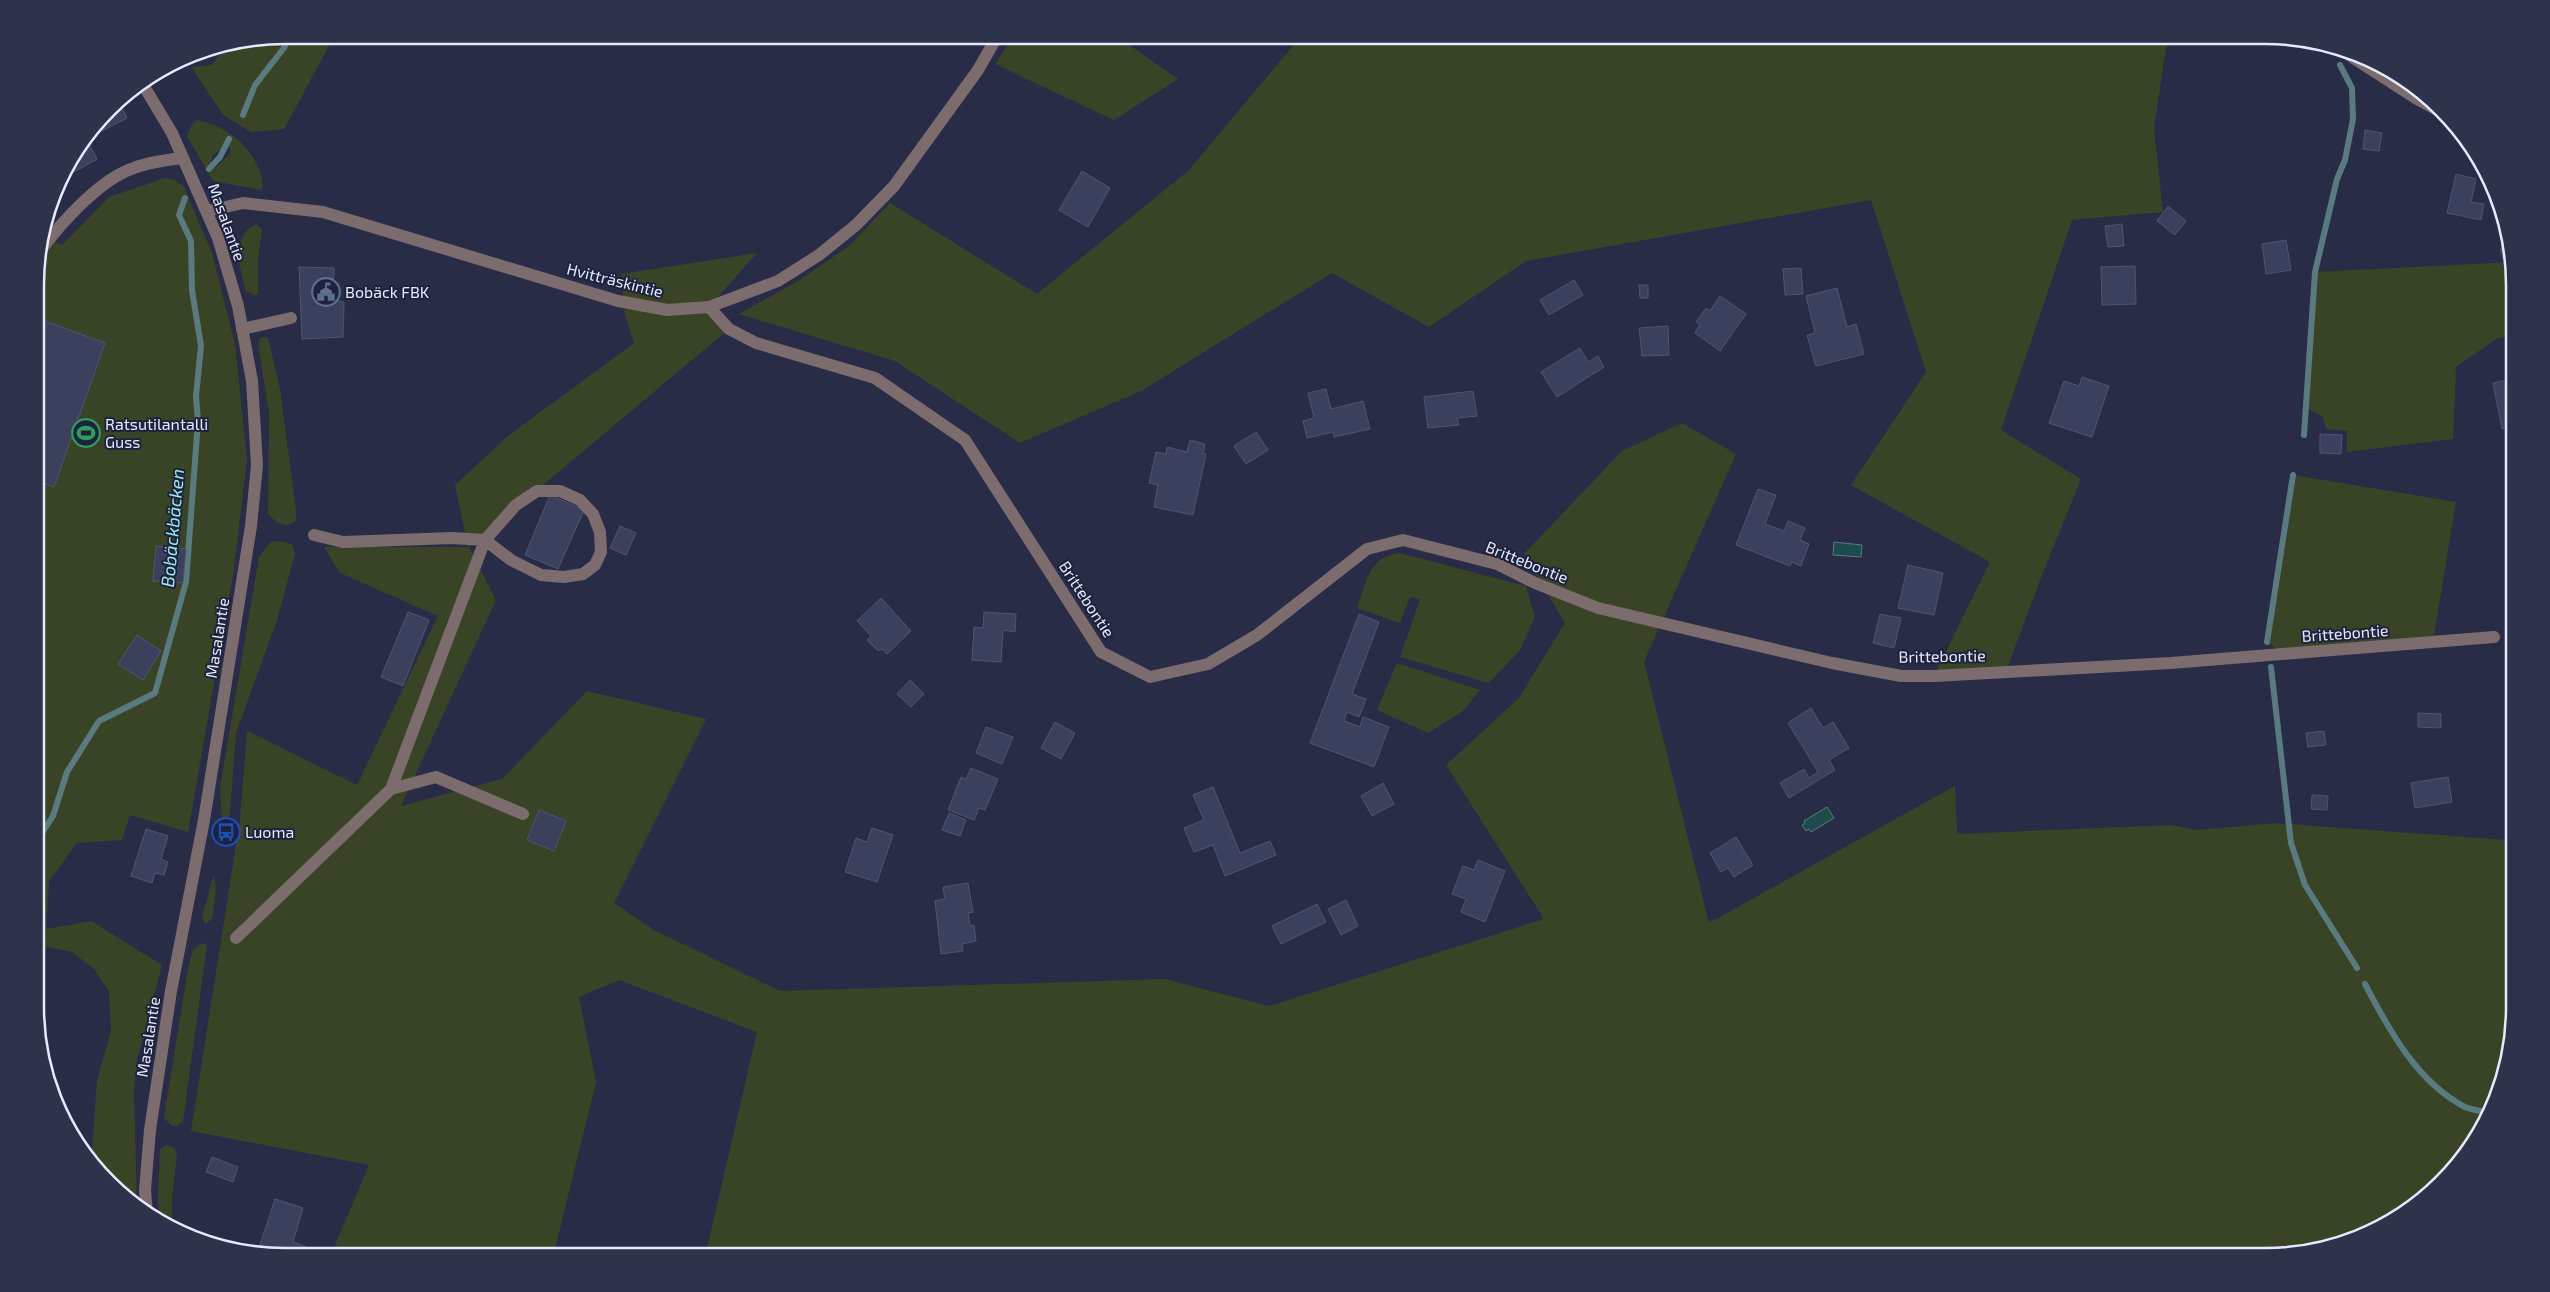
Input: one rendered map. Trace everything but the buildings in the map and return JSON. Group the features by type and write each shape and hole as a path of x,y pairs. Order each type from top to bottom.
{"street":[{"name":"Hvitträskintie","path":"207,211 243,203 323,212 618,301 668,310 708,307 778,281 818,255 856,225 894,186 978,70 993,44"},
{"path":"2363,65 2423,103"},
{"name":"Masalantie","path":"145,88 172,133 218,238 242,329 252,381 256,465 254,502 205,810 173,982 150,1130 145,1190 146,1204"},
{"path":"48,241 54,232 108,181 133,168 183,158"},
{"name":"Brittebontie","path":"708,307 729,329 756,343 875,378 965,440 1101,652 1150,677 1208,664 1257,636 1367,549 1403,540 1497,564 1535,583 1598,608 1832,663 1901,676 1934,676 2171,663 2494,637"},
{"path":"242,329 290,318"},
{"path":"236,938 392,789 484,540 516,505 537,491 560,491 580,500 593,514 600,532 601,552 595,565 583,574 564,577 541,575 511,560 484,540 452,538 343,542 314,534"},
{"path":"392,789 436,777 523,814"}],"shaded area":[{"path":"269,44 330,44 284,129 251,132 223,115 191,67 212,65 222,52 238,48"},
{"path":"1008,44 1128,44 1178,79 1114,120 995,64"},
{"path":"1294,44 2167,44 2154,128 2163,212 2072,220 2001,430 2081,479 2006,671 1934,676 1990,562 1851,485 1926,372 1871,200 1526,261 1429,327 1332,273 1141,391 1020,443 895,361 739,314 798,281 849,246 890,203 1037,294 1189,170"},
{"path":"197,120 218,127 228,132 245,146 261,175 261,190 213,181 187,136 192,124","holes":["226,145 231,150 229,155 212,171 209,168 213,155"]},
{"path":"165,178 175,180 184,187 212,253 235,344 247,459 234,569 188,832 130,815 122,840 77,843 49,881 46,929 91,921 162,965 137,1060 134,1091 137,1197 114,1178 92,1151 97,1080 111,1031 109,991 94,969 72,952 48,947 44,948 44,269 48,238 62,245 109,197"},
{"path":"256,224 262,229 258,260 258,293 255,296 246,291 239,263 239,245 242,237"},
{"path":"757,253 709,307 729,329 469,547 496,600 401,806 502,779 587,691 706,719 614,903 654,930 780,991 1165,979 1269,1006 1544,919 1446,765 1519,698 1565,623 1524,554 1622,451 1682,423 1736,454 1644,662 1709,923 1955,786 1957,834 2171,825 2195,830 2276,823 2506,840 2506,1023 2502,1054 2488,1100 2474,1128 2456,1154 2436,1178 2399,1208 2358,1230 2312,1244 2281,1248 707,1248 757,1032 619,980 579,997 596,1082 555,1248 334,1248 369,1165 191,1131 240,820 247,731 357,785 438,616 340,573 324,547 468,547 455,485 508,436 634,343 625,315 621,274"},
{"path":"2505,262 2506,337 2496,339 2456,367 2453,439 2347,452 2347,431 2326,429 2323,417 2307,408 2315,272"},
{"path":"262,337 268,338 280,389 296,511 296,520 285,525 277,522 268,514 269,413 258,344 259,339"},
{"path":"2293,475 2456,502 2433,642 2283,654 2267,642"},
{"path":"278,541 292,544 295,554 277,620 236,733 230,813 226,826 222,825 220,788 259,557 270,542"},
{"path":"1834,542 1862,545 1861,557 1833,555"},
{"path":"1399,553 1526,586 1535,617 1520,650 1489,683 1400,657 1420,599 1410,597 1400,623 1357,608 1366,580 1374,566 1380,560"},
{"path":"1397,663 1480,690 1463,711 1428,733 1377,710"},
{"path":"1827,807 1834,818 1811,832 1809,829 1806,831 1802,825 1805,823 1804,821"},
{"path":"214,874 216,890 212,919 205,924 202,917"},
{"path":"201,943 207,945 183,1121 177,1126 172,1126 164,1118 188,968 193,950"},
{"path":"166,1145 173,1147 177,1154 172,1198 172,1220 159,1213 160,1149"}],"waterway":[{"path":"243,115 255,85 286,44"},
{"path":"2304,435 2315,272 2337,179 2345,160 2353,119 2352,88 2340,65"},
{"path":"209,169 220,157 229,139"},
{"name":"Bobäckbäcken","path":"44,830 53,816 67,772 99,721 155,693 186,582 198,421 196,396 201,346 192,290 191,241 179,215 185,198"},
{"path":"2267,642 2293,475"},
{"path":"2271,667 2291,843 2305,885 2357,968"},
{"path":"2365,984 2395,1037 2432,1084 2465,1107 2482,1111"}],"place":[{"name":"Bobäck FBK","path":"326,292"},
{"name":"Ratsutilantalli Guss","path":"86,433"},
{"name":"Luoma","path":"226,832"}]}
